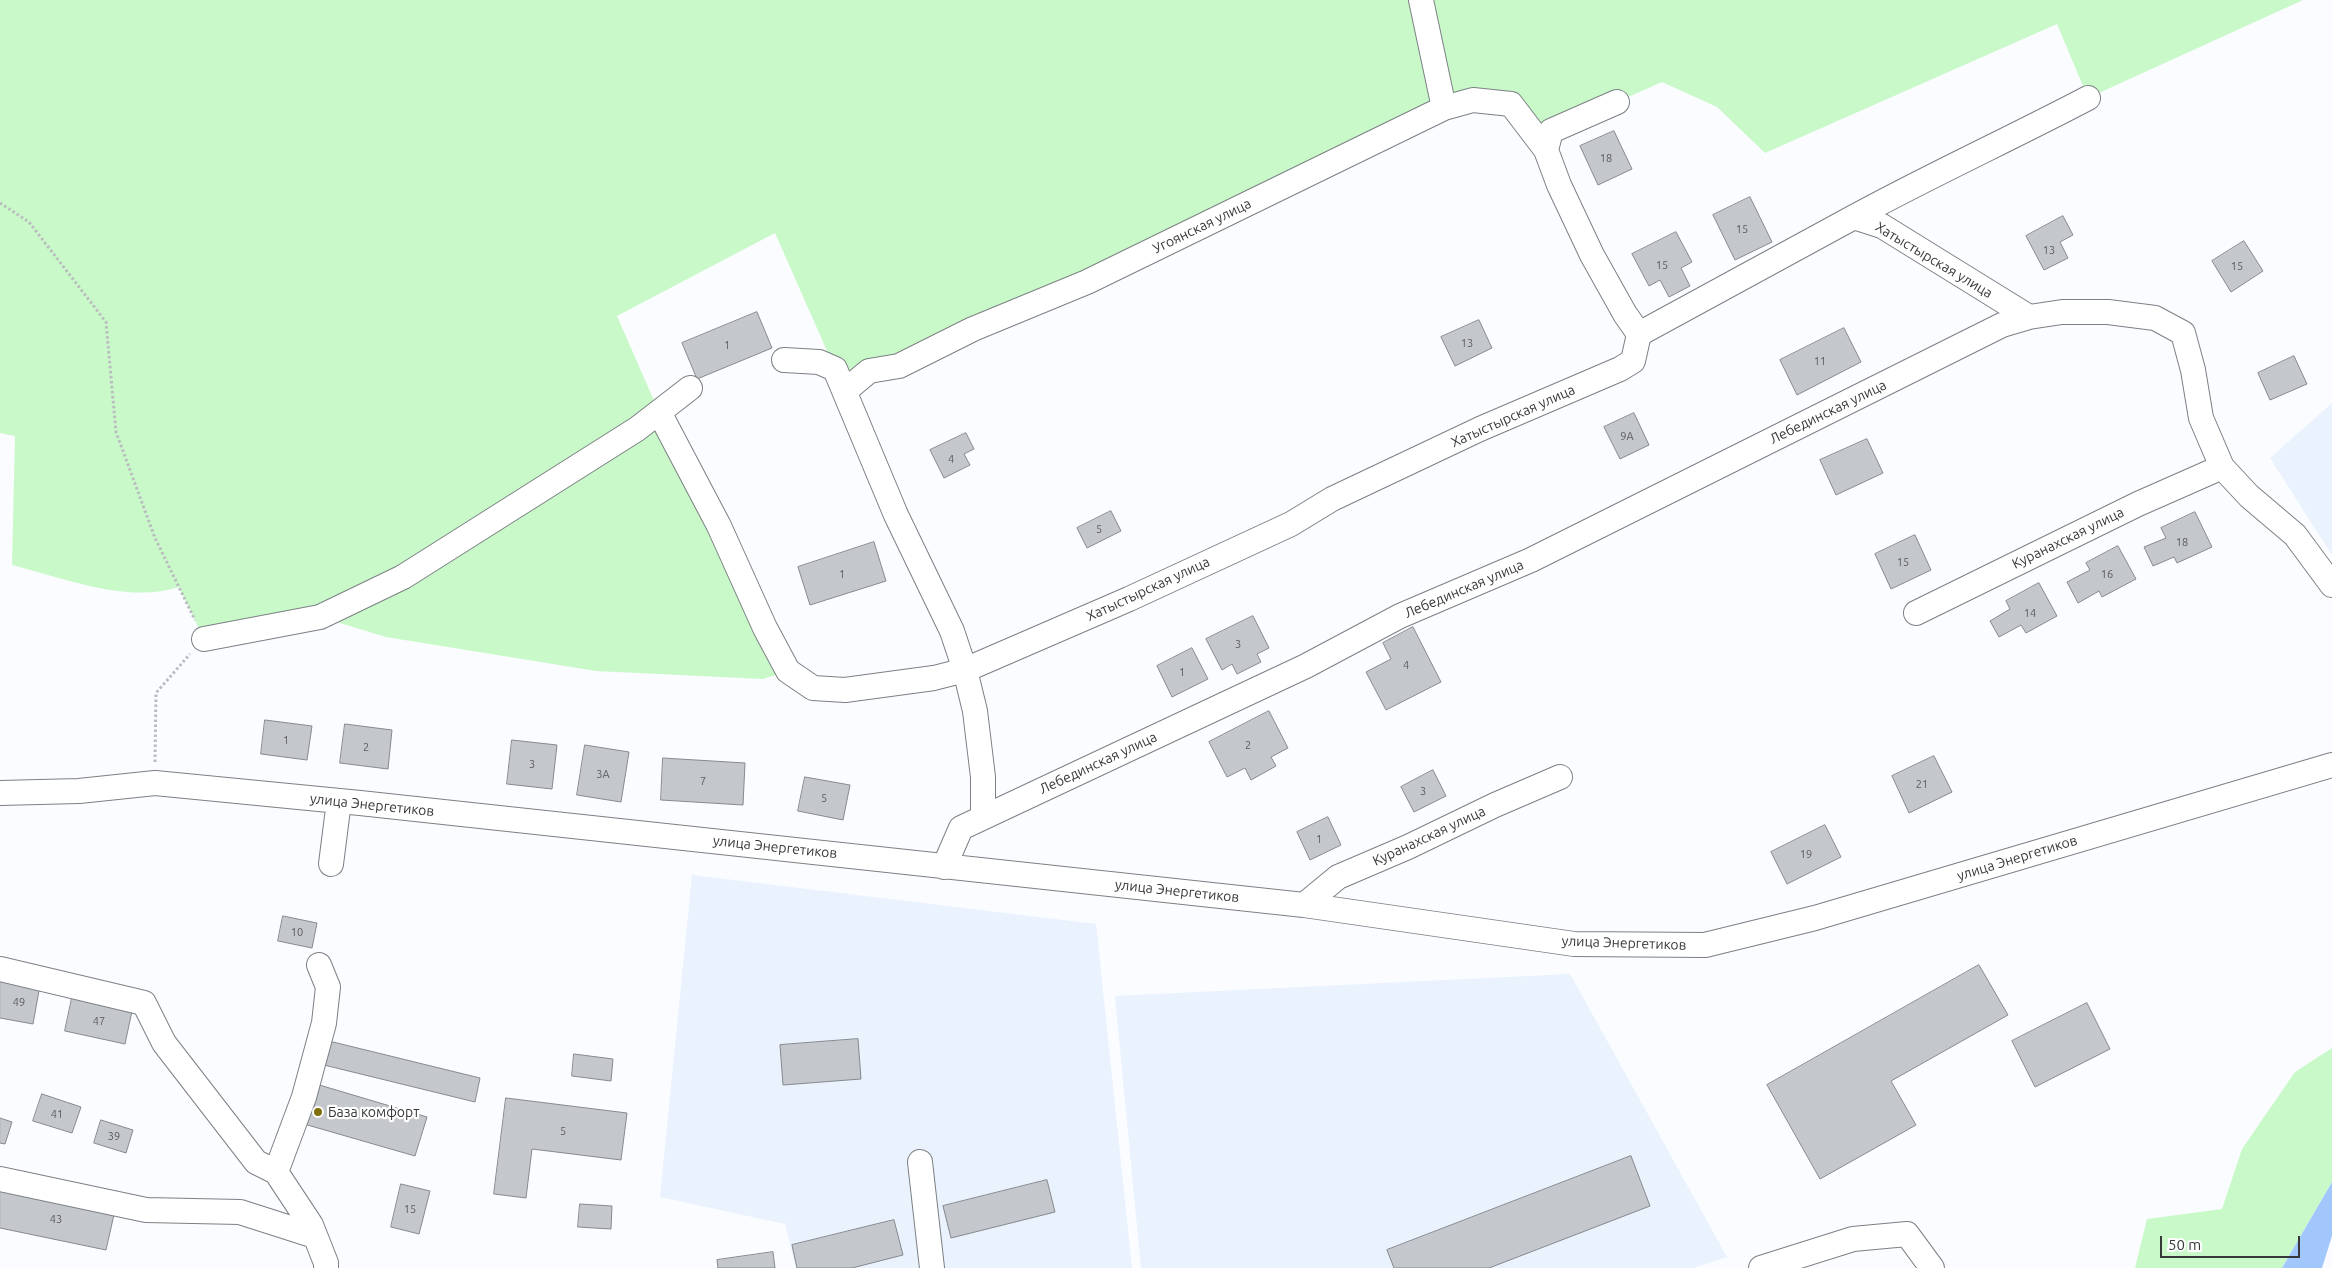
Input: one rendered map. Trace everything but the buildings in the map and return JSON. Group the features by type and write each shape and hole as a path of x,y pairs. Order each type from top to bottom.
{"street":[{"path":"1421,0 1444,108"},
{"path":"1639,334 1918,183 2088,98"},
{"name":"Угоянская улица","path":"845,391 869,371 898,366 972,329 1087,282 1444,108 1473,100 1512,104 1546,150 1559,185 1592,255 1625,314 1639,334"},
{"path":"1546,150 1551,132 1617,102"},
{"name":"Хатыстырская улица","path":"1854,217 1882,226 2028,317"},
{"name":"Лебединская улица","path":"944,867 960,828 1306,666 1400,616 1531,560 2002,325 2028,317 2062,312 2108,312 2155,318 2182,333 2193,370 2201,418 2222,467 2249,496 2295,535 2332,585"},
{"name":"Хатыстырская улица","path":"660,412 715,518 765,628 788,671 813,688 845,690 934,678 965,670 1129,599 1291,524 1332,499 1480,429 1620,369 1633,361 1639,334"},
{"path":"784,360 819,362 835,369 896,515 952,631 965,670 975,710 982,768 983,817"},
{"path":"204,639 320,616 404,577 638,428 690,388"},
{"name":"Куранахская улица","path":"1916,612 2138,504 2222,467"},
{"name":"улица Энергетиков","path":"0,793 78,791 155,783 339,801 1304,905 1574,944 1705,945 1815,918 2332,764"},
{"name":"Куранахская улица","path":"1304,905 1338,877 1408,847 1560,776"},
{"path":"331,864 339,801"},
{"path":"276,1172 304,1097 324,1022 328,987 319,965"},
{"path":"0,969 144,1003 164,1043 256,1162 276,1172 311,1224 326,1263 326,1268"},
{"path":"920,1162 932,1268"},
{"path":"0,1179 146,1210 240,1212 316,1236"},
{"path":"1761,1268 1853,1239 1906,1234 1932,1268"}],"path":[{"path":"0,203 29,222 106,322 116,432 155,538 204,639 156,693 155,783"}],"shaded area":[{"path":"2332,403 2332,555 2270,458"},
{"path":"692,875 1096,924 1132,1268 796,1268 785,1224 660,1197"},
{"path":"1570,974 1727,1257 1693,1268 1141,1268 1115,996"}],"green space":[{"path":"0,0 2303,0 2088,98 2057,24 1765,153 1717,107 1662,82 1552,131 1512,104 1473,100 869,371 835,369 775,233 617,316 659,412 788,671 763,679 596,671 386,637 320,617 204,639 179,587 139,593 117,591 74,582 12,565 15,436 0,433"},
{"path":"2332,1048 2332,1182 2282,1268 2135,1268 2147,1219 2222,1209 2242,1149 2295,1072"}],"water":[{"path":"2332,1182 2332,1236 2322,1268 2282,1268"}],"place":[{"name":"База комфорт","path":"318,1112"}]}
